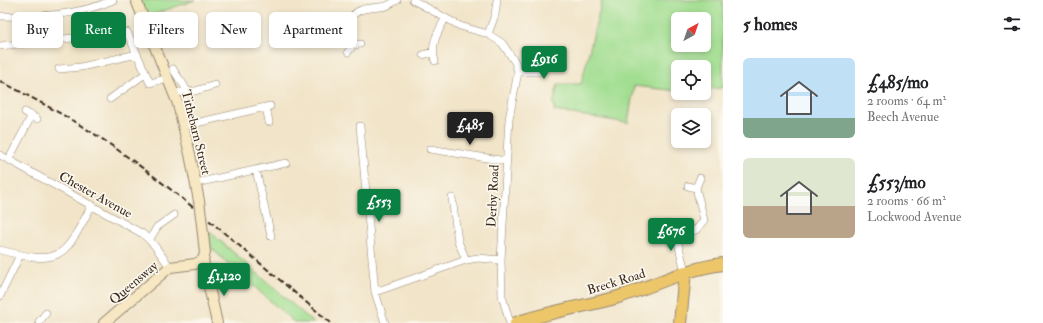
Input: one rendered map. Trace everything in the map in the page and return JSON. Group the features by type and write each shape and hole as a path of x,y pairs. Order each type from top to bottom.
{"main road":[{"name":"Tithebarn Street","path":"136,1 174,93 183,126 196,183 202,225 205,254 199,262 208,276 217,323"},
{"name":"Queensway","path":"104,323 170,268 199,262"},
{"name":"Breck Road","path":"516,323 540,315 615,298 700,267 723,264"},
{"path":"680,323 685,272"}],"street":[{"path":"0,16 54,15 76,11 113,0"},
{"path":"348,52 356,44 349,30 350,21 353,15 360,10 386,6 397,0"},
{"path":"413,0 445,19 460,26 488,34 502,43 510,52 518,72 540,72 547,55"},
{"path":"488,34 495,15 497,0"},
{"path":"435,61 432,52 437,34 445,19"},
{"path":"0,46 127,32 150,83 168,78"},
{"path":"423,55 432,52"},
{"path":"59,69 81,67 137,54"},
{"path":"173,69 179,81 186,86 187,92"},
{"name":"Derby Road","path":"510,323 502,296 501,260 509,118 518,72"},
{"path":"110,99 145,74"},
{"path":"174,93 187,92 215,85"},
{"path":"183,126 268,106 268,122"},
{"path":"9,160 32,115"},
{"path":"360,126 375,292 385,323"},
{"path":"430,149 506,161"},
{"name":"Chester Avenue","path":"0,155 139,231 150,239 170,268"},
{"path":"196,183 286,163"},
{"path":"256,170 271,236"},
{"path":"676,234 696,230 704,220 696,188 700,178"},
{"path":"688,186 696,188"},
{"path":"452,198 458,241 466,260"},
{"path":"0,250 36,258 52,258 66,250 92,205"},
{"path":"150,239 157,227 174,215"},
{"path":"666,224 672,226 676,234 685,272"},
{"path":"0,296 20,255"},
{"path":"375,292 466,260 478,258 501,260"},
{"path":"39,323 46,312"}],"green space":[{"path":"136,0 195,0 160,12 141,12"},
{"path":"602,0 723,0 723,88 711,89 711,60 671,60 671,90 634,86 628,123 554,111 555,105 553,104 558,84 581,84"},
{"path":"209,231 314,323 295,323 211,248"}],"railway":[{"path":"0,81 78,124 122,153 176,193 331,323"}]}
